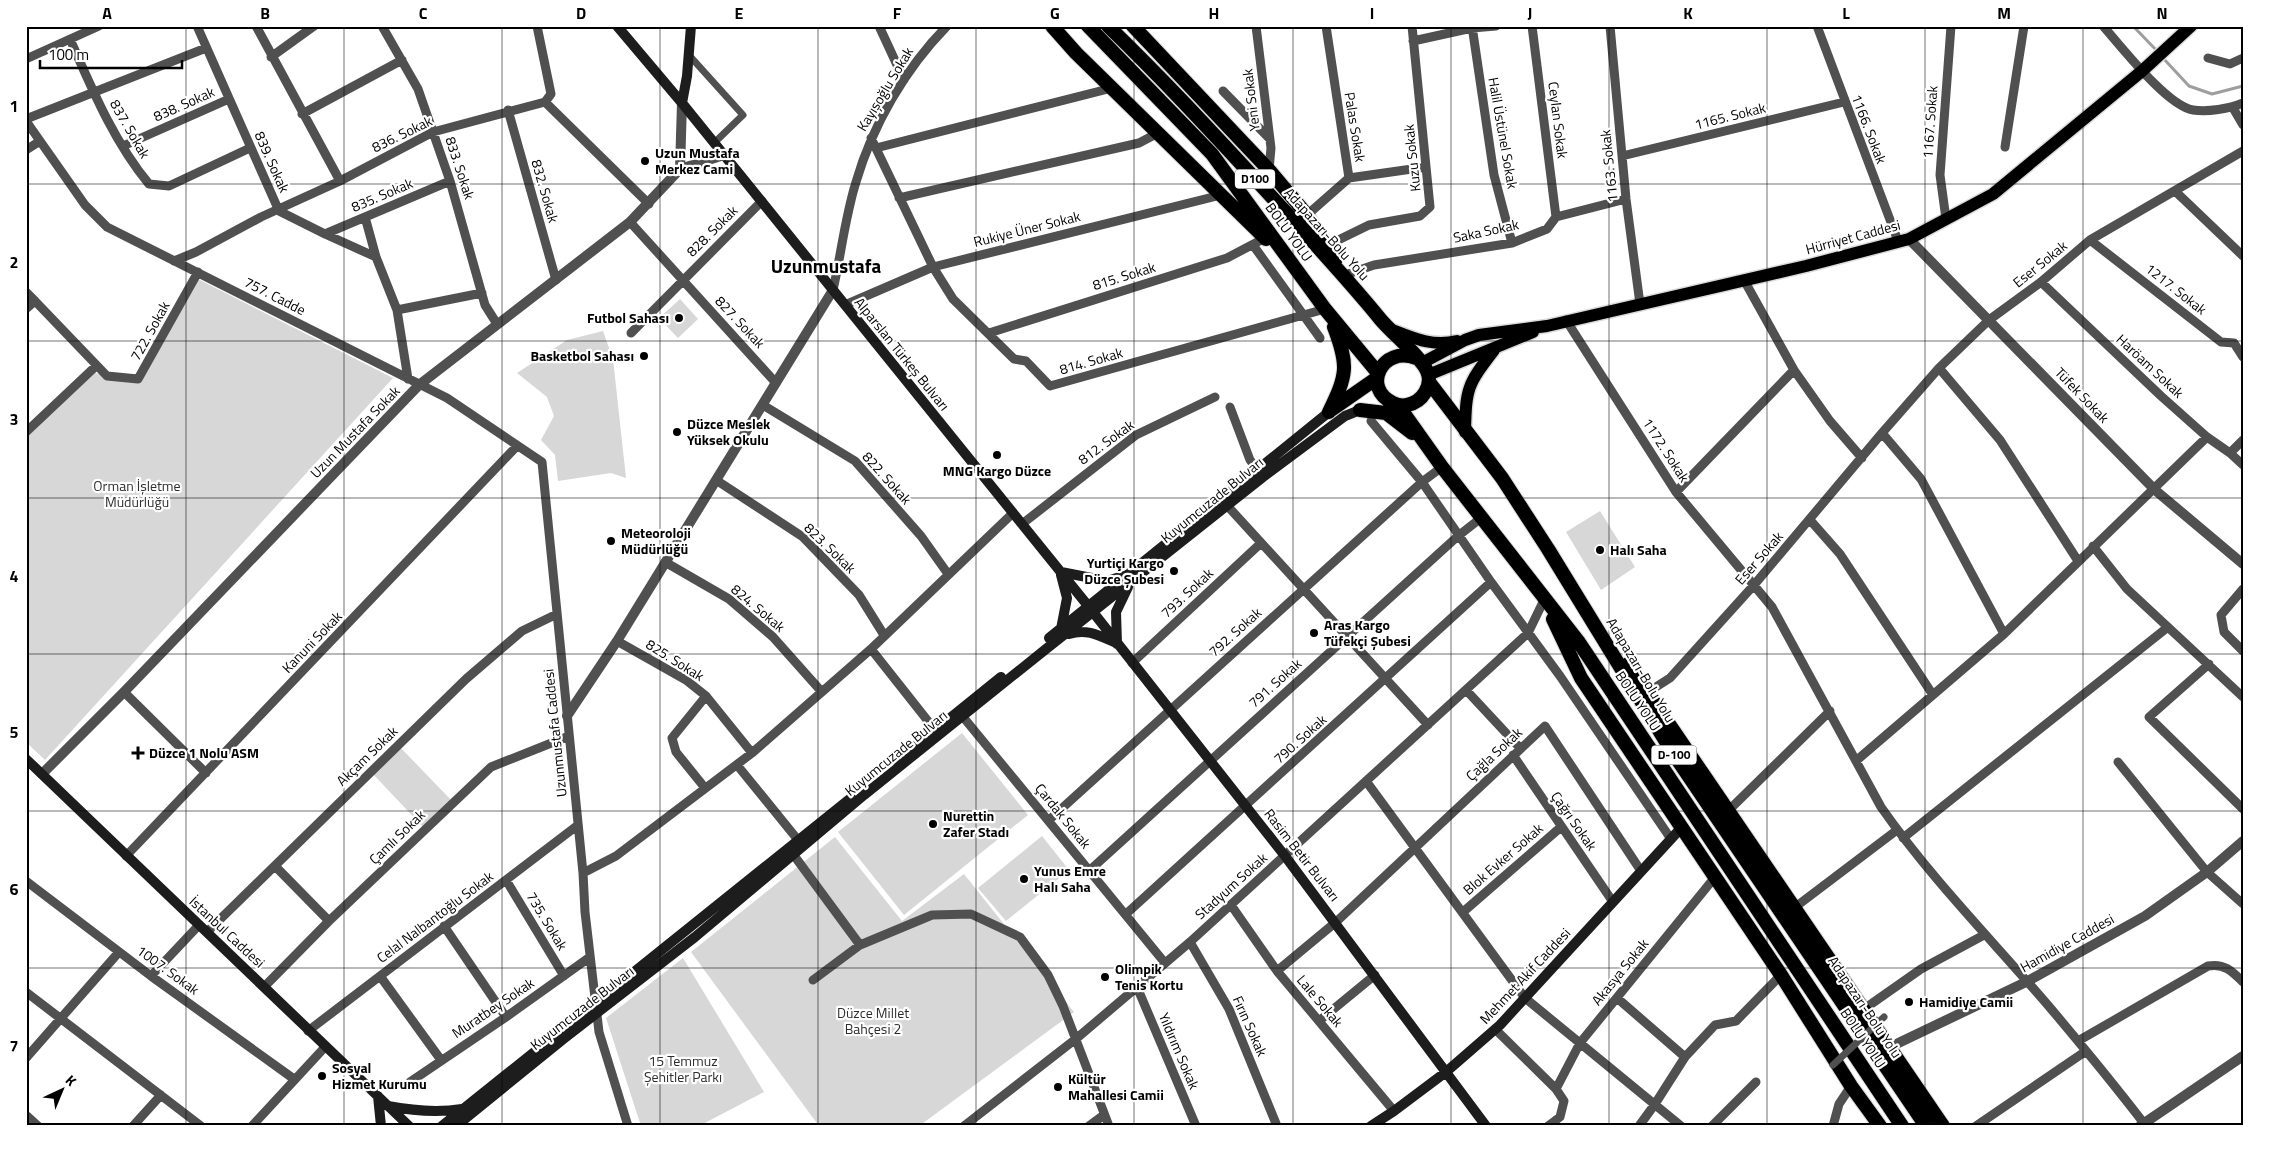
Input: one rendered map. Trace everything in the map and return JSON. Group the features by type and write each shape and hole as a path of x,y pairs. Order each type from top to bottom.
{"highway":[{"path":"1052,26 1221,195 1259,242 1296,268"},
{"name":"BOLU YOLU","path":"1088,26 1212,154 1327,312 1377,376"},
{"name":"Adapazarı-Bolu Yolu","path":"1108,26 1156,73 1345,276 1424,370 1465,432 1502,478 1548,549 1673,753 1926,1126"},
{"path":"1139,28 1269,170 1307,215 1328,245 1345,276"},
{"path":"1327,312 1344,354 1345,374 1329,412"},
{"path":"1329,412 1377,376 1386,361 1393,357 1401,354 1424,370 1426,390 1415,403 1398,405 1384,398 1360,410"},
{"name":"D100","path":"1377,376 1380,391 1384,398"},
{"name":"BOLU YOLU","path":"1398,405 1421,440 1583,649 1902,1126"},
{"path":"1360,410 1386,413 1421,440"},
{"path":"1548,549 1648,692 1943,1126"},
{"path":"1544,600 1581,678 1781,975 1851,1086 1880,1126"}],"main road":[{"name":"Alparslan Türkeş Bulvarı","path":"617,26 762,201 1091,610"},
{"path":"682,103 690,26"},
{"name":"Hürriyet Caddesi","path":"1424,370 1495,349 1547,326 1566,320 1744,280 1904,240 1993,194 2170,47 2191,26"},
{"name":"Hürriyet Caddesi","path":"1424,370 1465,340 1479,335 1547,326"},
{"path":"1389,329 1424,342 1446,343 1479,335"},
{"path":"1465,432 1466,397 1472,378 1495,349"},
{"name":"Kuyumcuzade Bulvarı","path":"442,1126 461,1120 597,1007 1261,474 1345,416 1360,410"},
{"name":"Kuyumcuzade Bulvarı","path":"1261,474 1329,412"},
{"path":"1061,572 1107,582 1129,579 1116,612 1117,644 1093,633 1079,631 1062,632 1067,598 1061,572"},
{"name":"Rasim Betir Bulvarı","path":"1091,610 1286,856 1486,1126"},
{"name":"Kuyumcuzade Bulvarı","path":"791,851 798,840 937,733"},
{"name":"İstanbul Caddesi","path":"29,766 42,774 325,1048 409,1126"},
{"name":"Mehmet Akif Caddesi","path":"1376,1125 1446,1072 1495,1030 1682,827"},
{"path":"378,1096 381,1126"},
{"path":"388,1106 436,1113 461,1120"}],"street":[{"path":"26,59 99,26"},
{"name":"839. Sokak","path":"197,26 279,211 376,257"},
{"path":"256,26 340,182"},
{"path":"271,57 314,26"},
{"name":"833. Sokak","path":"382,26 418,89 450,182 485,305 497,324"},
{"path":"538,26 552,94 545,102 649,204"},
{"path":"879,26 904,80"},
{"name":"Kayışoğlu Sokak","path":"833,290 855,183 871,138 904,80 924,50 947,26"},
{"name":"Yeni Sokak","path":"1256,26 1270,139 1269,170"},
{"name":"Palas Sokak","path":"1307,215 1349,178 1326,26"},
{"name":"Kuzu Sokak","path":"1328,245 1368,225 1420,216 1430,207 1412,26"},
{"path":"1414,41 1472,27 1496,26"},
{"name":"Ceylan Sokak","path":"1532,26 1556,217"},
{"name":"1163. Sokak","path":"1610,26 1626,199 1640,304"},
{"name":"1166. Sokak","path":"1817,26 1844,102 1904,240"},
{"name":"1167. Sokak","path":"1946,219 1940,176 1951,26"},
{"path":"2005,147 2024,26"},
{"path":"2103,26 2146,67 2169,98 2192,110 2233,108 2243,104"},
{"name":"Halil Üstünel Sokak","path":"1472,27 1494,175 1512,243"},
{"name":"837. Sokak","path":"70,39 94,92 131,162 149,184 169,186 250,148"},
{"path":"26,120 206,48"},
{"path":"688,54 743,115 714,143"},
{"path":"2208,58 2230,64 2243,58"},
{"path":"302,114 402,60"},
{"path":"876,148 1112,88"},
{"path":"1223,91 1270,139"},
{"name":"838. Sokak","path":"123,146 229,99"},
{"name":"836. Sokak","path":"174,261 196,252 261,217 279,211 340,182 433,132 508,110 545,102"},
{"name":"1165. Sokak","path":"1622,156 1844,102"},
{"path":"682,103 680,169 724,155"},
{"path":"2233,108 2243,125"},
{"name":"832. Sokak","path":"508,110 556,280"},
{"name":"757. Cadde","path":"26,120 85,205 107,227 447,398 542,462"},
{"path":"899,198 1139,143 1158,133"},
{"name":"814. Sokak","path":"871,138 933,267 953,298 1014,359 1026,362 1050,386 1304,315 1327,312"},
{"path":"26,150 40,141"},
{"name":"Eser Sokak","path":"1648,692 1670,678 1754,585 1939,368 1989,320 2041,282 2090,240 2243,151"},
{"path":"1349,178 1426,167"},
{"name":"Uzun Mustafa Sokak","path":"42,774 124,692 419,385 630,222 680,169"},
{"name":"835. Sokak","path":"325,234 450,182"},
{"path":"2175,191 2243,256"},
{"name":"Rukiye Üner Sokak","path":"845,304 933,267 1221,195"},
{"name":"Saka Sokak","path":"1345,276 1374,265 1512,243 1547,229 1556,217 1626,199"},
{"name":"828. Sokak","path":"631,333 762,201"},
{"path":"365,217 376,257 397,310 408,378"},
{"name":"827. Sokak","path":"630,222 776,383"},
{"name":"Tüfek Sokak","path":"1904,240 1989,320 2155,490 2243,564"},
{"name":"1217. Sokak","path":"2090,240 2221,342 2234,343 2243,357"},
{"path":"1259,242 1320,338"},
{"name":"815. Sokak","path":"989,333 1226,258 1259,242"},
{"name":"722. Sokak","path":"26,292 107,376 138,379 198,272"},
{"path":"1744,280 1794,370 1830,421 1862,458"},
{"name":"Haröam Sokak","path":"2041,282 2207,438 2230,453 2243,465"},
{"path":"567,716 616,641 833,290"},
{"path":"397,310 482,293"},
{"path":"26,309 35,301"},
{"name":"1172. Sokak","path":"1566,320 1676,492 1772,607 1881,807 1897,830 1984,935 2078,1041 2143,1125"},
{"path":"26,432 96,366"},
{"path":"1939,368 2000,440 2078,561"},
{"path":"1676,492 1794,370"},
{"name":"812. Sokak","path":"1022,524 1136,435 1215,396"},
{"name":"822. Sokak","path":"763,405 854,461 921,536 948,574"},
{"path":"1230,407 1247,454 1261,474"},
{"path":"1371,421 1422,482 1671,839"},
{"path":"1882,433 1921,480 2004,634"},
{"path":"1857,760 2004,634 2207,438"},
{"path":"2230,453 2243,440"},
{"name":"Kanuni Sokak","path":"126,856 517,446"},
{"name":"Uzunmustafa Caddesi","path":"542,462 599,1032 628,1126"},
{"name":"792. Sokak","path":"1049,820 1422,482 1442,467"},
{"name":"823. Sokak","path":"716,480 803,537 859,595 884,635"},
{"path":"1224,503 1428,725"},
{"path":"583,872 616,856 752,753 820,691 871,649 1013,513"},
{"name":"791. Sokak","path":"1090,870 1458,536 1481,518"},
{"path":"1810,520 1840,554 1932,695"},
{"name":"793. Sokak","path":"1132,663 1261,543"},
{"path":"2093,546 2127,589 2243,697"},
{"name":"824. Sokak","path":"665,562 729,599 773,637 820,691"},
{"name":"790. Sokak","path":"1126,914 1246,807 1491,582"},
{"path":"2243,590 2221,615 2224,632 2243,650"},
{"path":"1528,633 1544,600"},
{"name":"Akçam Sokak","path":"207,932 466,679 522,631 557,614"},
{"path":"1903,838 2168,627"},
{"name":"Stadyum Sokak","path":"964,1126 1077,1038 1190,942 1528,633"},
{"name":"825. Sokak","path":"616,641 686,680 706,696 752,753"},
{"path":"871,649 937,733"},
{"path":"2209,664 2149,717 2243,809"},
{"path":"1466,690 1520,748"},
{"path":"124,692 206,773"},
{"path":"705,788 676,752 672,738 706,696"},
{"path":"1728,811 1830,711"},
{"name":"Çardak Sokak","path":"961,714 1165,963"},
{"name":"Çağla Sokak","path":"1276,971 1336,922 1545,726 1641,871"},
{"name":"Çamlı Sokak","path":"264,987 329,921 491,767 569,736"},
{"name":"Çağrı Sokak","path":"1513,755 1613,902"},
{"path":"2118,762 2208,872 2243,904"},
{"path":"737,764 798,840"},
{"path":"1366,781 1525,998 1681,1126"},
{"name":"Celal Nalbantoğlu Sokak","path":"308,1031 578,826"},
{"name":"Blok Evker Sokak","path":"1463,912 1561,827"},
{"path":"1794,908 1897,830"},
{"name":"Hamidiye Caddesi","path":"1890,1047 2026,982 2145,916 2208,872 2243,841"},
{"path":"791,851 860,945"},
{"path":"275,866 329,921"},
{"name":"Akasya Sokak","path":"1556,1089 1580,1043 1715,877"},
{"name":"735. Sokak","path":"506,880 564,976"},
{"name":"1007. Sokak","path":"26,881 151,976 294,1079"},
{"name":"Lale Sokak","path":"1230,905 1276,971 1394,1111"},
{"path":"813,980 860,945 932,915 971,914 1020,937 1048,975 1077,1038 1109,1126"},
{"path":"151,976 199,925"},
{"path":"444,926 506,1017"},
{"path":"1864,1008 1921,969 1984,935"},
{"name":"Fırın Sokak","path":"1190,942 1229,1009 1277,1126"},
{"path":"26,1058 119,952"},
{"name":"Muratbey Sokak","path":"410,1082 590,957"},
{"path":"2078,1041 2208,966 2217,964 2230,969 2243,982"},
{"path":"1319,1021 1375,975"},
{"path":"1639,1126 1685,1057 1715,1025 1736,1021 1781,975"},
{"path":"380,976 441,1060"},
{"name":"Yıldırım Sokak","path":"1137,987 1196,1126"},
{"path":"26,992 201,1126"},
{"path":"1616,998 1685,1057"},
{"path":"1833,1065 1884,1017"},
{"path":"1495,1030 1556,1089 1564,1101 1560,1117 1548,1126"},
{"path":"252,1126 325,1048"},
{"path":"1976,1126 2086,1051"},
{"path":"2143,1125 2243,1056"},
{"path":"1712,1126 1756,1082"},
{"path":"1833,1126 1840,1104 1851,1086"},
{"path":"133,1126 160,1095"},
{"path":"26,1115 38,1126"},
{"path":"1089,1126 1104,1115"}],"green space":[{"name":"Orman İşletme Müdürlüğü","path":"198,279 393,378 45,760 26,742 26,437 95,373 138,383"},
{"name":"Futbol Sahası","path":"680,299 698,319 678,338 659,318"},
{"path":"603,331 613,359 626,478 611,473 558,481 555,455 541,440 554,416 547,397 517,373 567,340"},
{"name":"Halı Saha","path":"1600,511 1635,567 1601,590 1566,532"},
{"name":"Nurettin Zafer Stadı","path":"962,733 1028,815 904,915 838,832"},
{"path":"398,745 453,802 425,829 371,772"},
{"name":"Yunus Emre Halı Saha","path":"1042,836 1069,870 1006,921 978,888"},
{"name":"Düzce Millet Bahçesi 2","path":"835,837 902,921 964,874 1074,1012 919,1126 819,1126 691,952"},
{"name":"15 Temmuz Şehitler Parkı","path":"683,958 764,1092 699,1126 641,1126 606,1018"}],"waterway":[{"path":"2133,26 2159,53"},
{"path":"2163,58 2189,86 2212,94 2243,86"}],"place":[{"name":"Uzun Mustafa Merkez Cami","path":"645,161"},
{"name":"Futbol Sahası","path":"679,318"},
{"name":"Basketbol Sahası","path":"644,356"},
{"name":"Düzce Meslek Yüksek Okulu","path":"677,432"},
{"name":"MNG Kargo Düzce","path":"997,455"},
{"name":"Meteoroloji Müdürlüğü","path":"611,541"},
{"name":"Halı Saha","path":"1600,550"},
{"name":"Yurtiçi Kargo Düzce Şubesi","path":"1174,571"},
{"name":"Aras Kargo Tüfekçi Şubesi","path":"1314,633"},
{"name":"Düzce 1 Nolu ASM","path":"138,753"},
{"name":"Nurettin Zafer Stadı","path":"933,824"},
{"name":"Yunus Emre Halı Saha","path":"1024,879"},
{"name":"Olimpik Tenis Kortu","path":"1105,977"},
{"name":"Hamidiye Camii","path":"1909,1002"},
{"name":"Sosyal Hizmet Kurumu","path":"322,1076"},
{"name":"Kültür Mahallesi Camii","path":"1058,1087"}],"district":[{"name":"Uzunmustafa","path":"826,266"}]}
